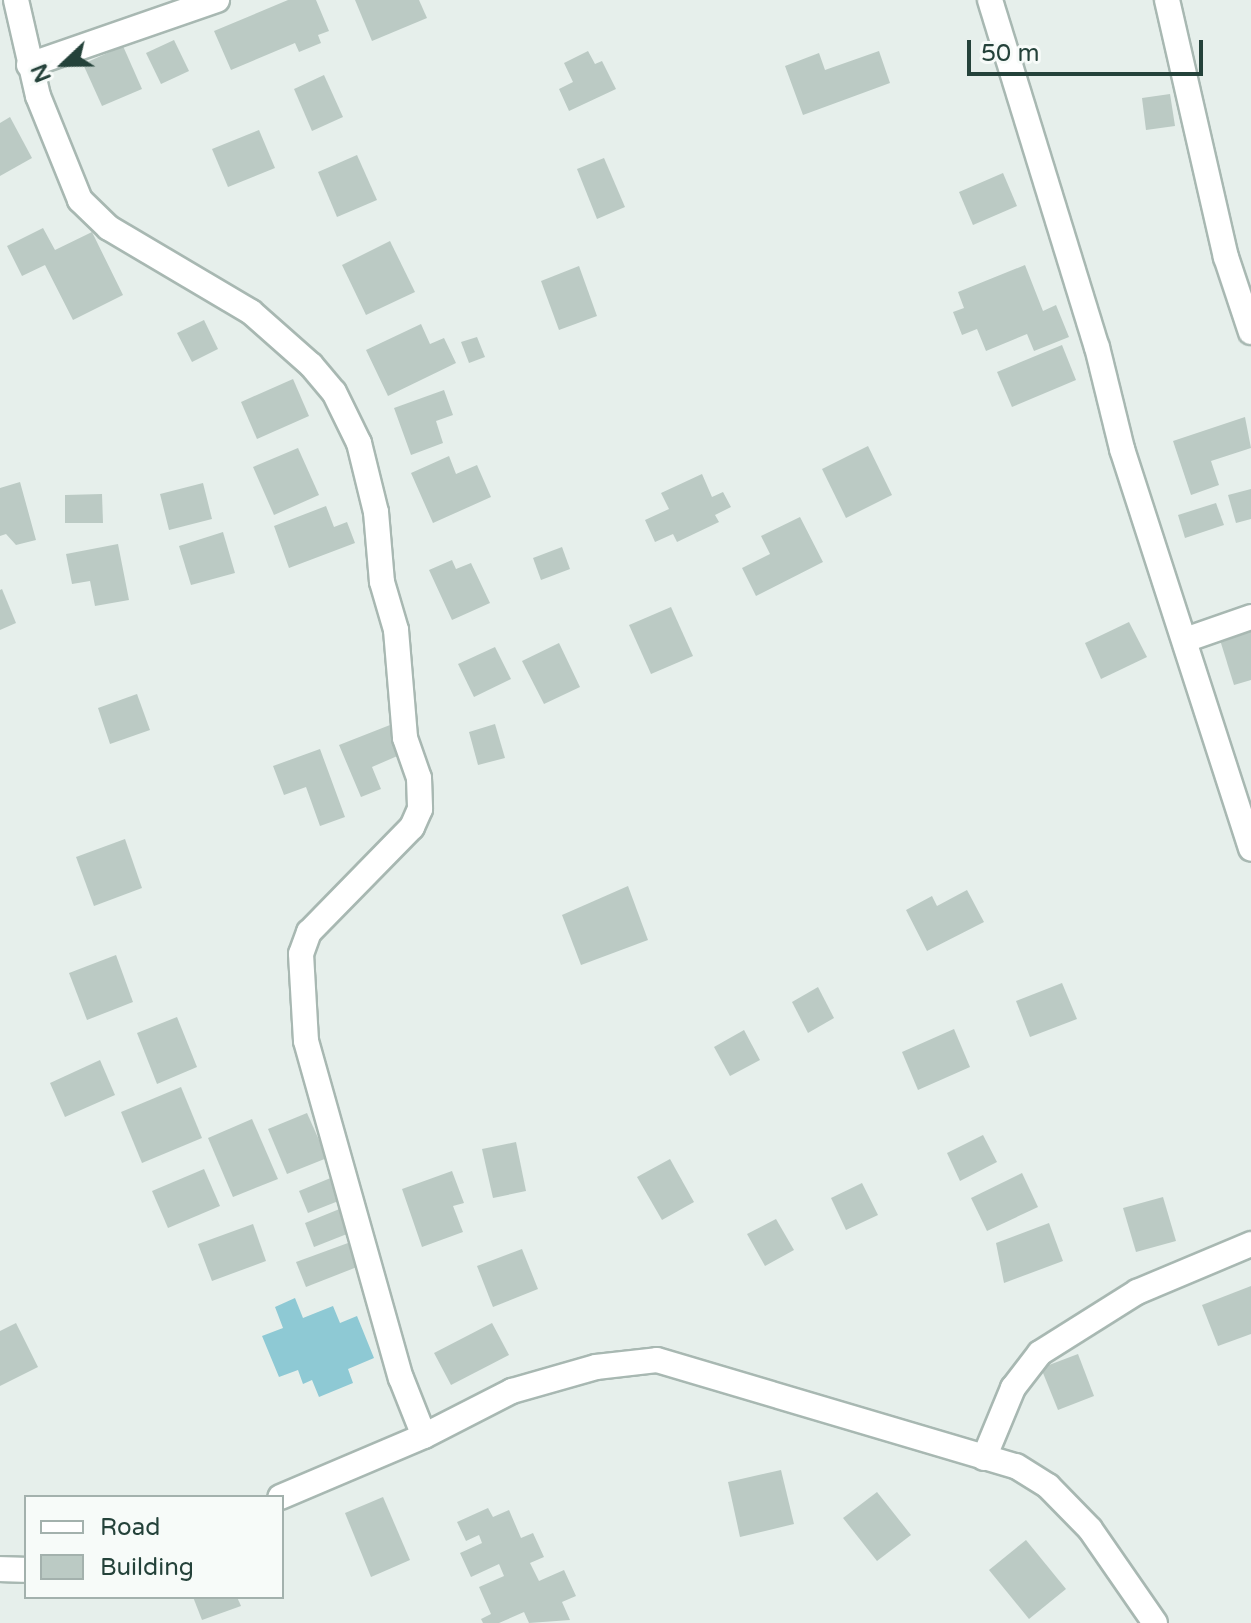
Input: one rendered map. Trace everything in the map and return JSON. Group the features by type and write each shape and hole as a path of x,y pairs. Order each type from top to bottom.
{"street":[{"path":"16,0 29,65 54,146 80,200 109,228 251,312 311,365 334,392 368,473 382,582 396,630 405,738 419,778 420,809 412,827 309,932 301,954 306,1041 401,1378 424,1436"},
{"path":"29,65 217,0"},
{"path":"990,0 1097,347 1122,449 1185,640 1201,705 1251,849"},
{"path":"1167,0 1226,257 1251,332"},
{"path":"1185,640 1251,617"},
{"path":"984,1458 1013,1388 1040,1353 1137,1292 1251,1244"},
{"path":"284,1495 424,1436 512,1391 596,1367 657,1360 1016,1466 1048,1486 1090,1529 1155,1623"},
{"path":"0,1569 24,1570"}],"water":[{"path":"295,1298 303,1318 333,1306 340,1323 357,1316 374,1358 348,1369 353,1383 319,1397 312,1380 303,1384 298,1370 279,1377 262,1336 283,1328 275,1307"}],"building":[{"path":"288,0 316,0 329,31 318,35 321,43 299,52 295,43 231,70 214,31"},
{"path":"355,0 419,0 427,18 372,41"},
{"path":"174,40 189,71 161,84 146,53"},
{"path":"123,46 142,89 102,106 83,64"},
{"path":"588,51 595,64 602,61 616,89 569,111 559,89 573,82 564,63"},
{"path":"879,51 890,83 803,115 785,66 819,53 825,70"},
{"path":"324,75 343,117 312,131 294,89"},
{"path":"1170,94 1175,126 1146,130 1142,98"},
{"path":"10,117 32,158 0,176 0,123"},
{"path":"259,130 275,168 228,187 212,149"},
{"path":"357,155 377,200 337,217 318,172"},
{"path":"604,158 625,207 597,219 577,169"},
{"path":"1003,173 1017,206 973,225 959,192"},
{"path":"43,228 55,250 92,232 123,295 73,320 45,265 22,276 7,246"},
{"path":"390,241 415,292 366,315 342,265"},
{"path":"1025,265 1043,311 1056,305 1069,337 1034,351 1027,334 986,351 977,329 962,335 953,312 964,308 958,292"},
{"path":"579,266 597,316 559,330 541,281"},
{"path":"204,320 218,349 192,362 177,333"},
{"path":"421,324 430,344 444,338 456,363 388,396 366,350"},
{"path":"477,337 485,357 469,363 461,342"},
{"path":"1062,345 1076,380 1012,407 997,372"},
{"path":"293,379 309,416 257,439 241,402"},
{"path":"444,390 453,415 436,421 443,443 411,455 394,408"},
{"path":"1245,417 1251,448 1211,461 1219,485 1191,495 1173,441"},
{"path":"868,446 892,495 846,518 822,469"},
{"path":"298,448 319,495 274,515 253,467"},
{"path":"449,456 456,474 477,465 491,497 433,523 411,473"},
{"path":"702,474 712,497 723,492 731,507 715,515 719,522 677,542 673,534 655,542 645,520 669,509 661,493"},
{"path":"20,482 36,540 16,545 6,534 0,536 0,488"},
{"path":"203,483 212,519 169,530 160,494"},
{"path":"1251,489 1251,519 1236,523 1228,495"},
{"path":"102,494 103,523 65,523 65,495"},
{"path":"1216,503 1224,525 1185,538 1178,515"},
{"path":"326,506 334,527 347,522 355,543 289,568 274,526"},
{"path":"800,517 823,562 756,596 742,568 770,554 761,536"},
{"path":"223,532 235,573 191,585 179,546"},
{"path":"118,544 129,600 95,606 90,581 72,584 66,554"},
{"path":"562,547 570,569 541,580 533,558"},
{"path":"452,560 456,569 471,563 490,603 452,620 429,570"},
{"path":"0,590 16,623 0,630"},
{"path":"671,607 693,656 651,674 629,625"},
{"path":"1129,622 1147,657 1101,679 1085,643"},
{"path":"1251,630 1251,680 1234,685 1220,640"},
{"path":"559,643 580,687 544,704 522,661"},
{"path":"495,647 511,679 474,697 458,664"},
{"path":"137,694 150,730 110,744 98,708"},
{"path":"495,724 505,758 478,765 469,732"},
{"path":"390,725 402,754 372,767 381,789 361,797 339,745"},
{"path":"320,749 345,817 320,826 306,787 284,795 273,766"},
{"path":"125,839 142,888 94,906 76,857"},
{"path":"628,886 648,940 581,965 562,915"},
{"path":"967,890 984,922 927,951 906,910 932,896 937,906"},
{"path":"116,955 133,1002 87,1020 69,973"},
{"path":"1062,983 1077,1019 1030,1037 1016,1001"},
{"path":"818,987 834,1018 808,1033 792,1002"},
{"path":"177,1017 197,1067 157,1084 137,1033"},
{"path":"954,1029 970,1067 918,1090 902,1052"},
{"path":"744,1030 760,1060 730,1076 714,1047"},
{"path":"100,1060 115,1095 65,1117 50,1083"},
{"path":"181,1087 202,1138 142,1163 121,1112"},
{"path":"307,1113 327,1158 287,1174 268,1129"},
{"path":"252,1119 278,1179 233,1197 208,1138"},
{"path":"983,1135 997,1162 960,1181 947,1153"},
{"path":"516,1142 526,1191 493,1198 482,1149"},
{"path":"670,1159 694,1202 662,1220 637,1177"},
{"path":"204,1169 220,1206 168,1228 152,1191"},
{"path":"452,1171 464,1203 453,1206 463,1232 422,1247 402,1189"},
{"path":"1022,1173 1038,1207 987,1231 971,1198"},
{"path":"333,1177 341,1200 308,1213 299,1191"},
{"path":"862,1183 878,1215 846,1230 831,1198"},
{"path":"1163,1197 1176,1241 1136,1252 1123,1208"},
{"path":"342,1208 352,1232 314,1247 305,1223"},
{"path":"776,1219 794,1250 765,1266 747,1234"},
{"path":"1049,1223 1063,1261 1004,1283 996,1243"},
{"path":"253,1224 266,1261 212,1281 198,1244"},
{"path":"348,1243 357,1267 306,1287 296,1262"},
{"path":"522,1249 538,1289 493,1307 477,1266"},
{"path":"1251,1286 1251,1334 1218,1346 1202,1305"},
{"path":"16,1323 38,1367 0,1386 0,1331"},
{"path":"492,1323 509,1355 451,1385 434,1353"},
{"path":"1078,1354 1094,1396 1058,1410 1041,1368"},
{"path":"781,1470 794,1524 740,1537 728,1482"},
{"path":"877,1492 911,1535 877,1561 843,1518"},
{"path":"383,1497 410,1560 371,1577 345,1513"},
{"path":"488,1508 493,1517 509,1510 521,1538 533,1533 544,1557 530,1563 539,1581 564,1570 576,1596 562,1602 570,1620 529,1623 524,1612 499,1623 483,1623 481,1619 491,1614 479,1587 504,1576 499,1564 471,1577 460,1553 482,1543 479,1535 466,1541 457,1522"},
{"path":"1026,1540 1066,1589 1029,1619 989,1570"},
{"path":"194,1599 238,1599 241,1606 202,1620"}]}
